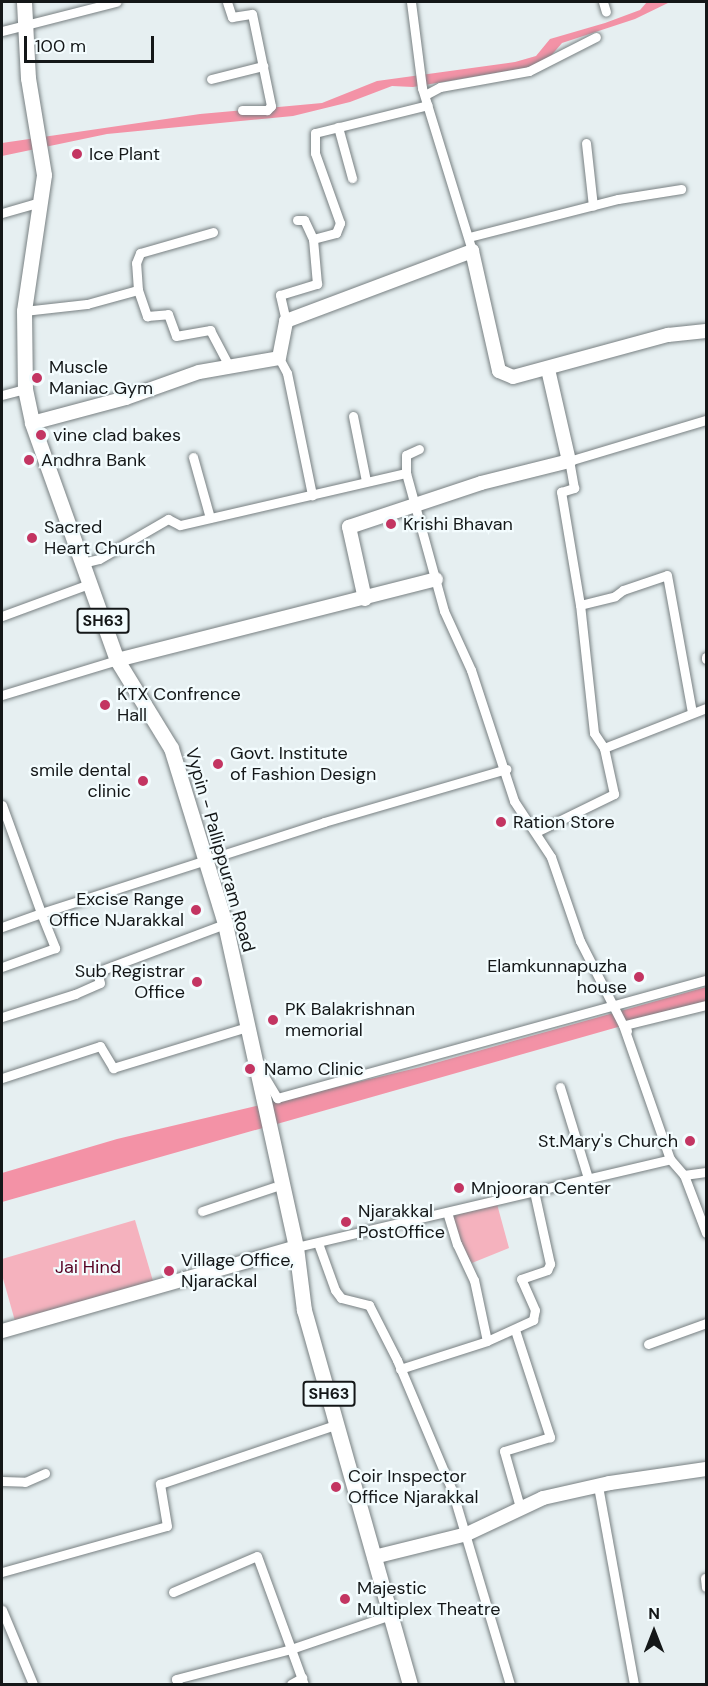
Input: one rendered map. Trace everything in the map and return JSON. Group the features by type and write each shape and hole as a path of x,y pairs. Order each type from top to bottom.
{"main road":[{"name":"Vypin - Pallippuram Road","path":"24,2 22,26 39,128 42,206 24,311 24,389 32,423 117,660 171,748 225,924 255,1073 296,1247 304,1310 410,1684"}],"street":[{"path":"2,31 116,2"},
{"path":"227,2 232,16 252,14 270,106 267,110 242,110"},
{"path":"411,2 424,91 471,244 499,371 513,377 668,336 706,331"},
{"path":"603,2 606,12"},
{"path":"424,91 529,71 596,37"},
{"path":"211,79 263,66"},
{"path":"313,239 336,233 340,223 315,143 315,133 428,105"},
{"path":"338,128 352,178"},
{"path":"586,143 593,206"},
{"path":"286,321 471,244 593,206 681,189"},
{"path":"2,213 34,204 42,206"},
{"path":"297,220 304,220 313,239 317,284 280,295 286,321 279,358 287,373 312,495"},
{"path":"213,232 140,253 136,263 138,290 147,316 168,314 176,336 210,330 229,366"},
{"path":"24,311 87,304 138,290"},
{"path":"32,423 229,366 279,358"},
{"path":"536,832 614,794 604,748 594,733 580,605 561,492 574,488 548,369"},
{"path":"2,395 24,389"},
{"path":"353,416 366,481"},
{"path":"364,599 349,527 481,483 568,461 706,420"},
{"path":"419,449 406,455 406,473 412,507 444,611 471,670 506,769 514,801 536,832 564,889 580,941 615,1007 632,1046"},
{"path":"192,457 210,518"},
{"path":"82,563 99,559 168,519 180,525 406,473"},
{"path":"580,605 615,596 623,590 667,575 692,713"},
{"path":"2,695 117,660 436,579"},
{"path":"2,616 90,584"},
{"path":"604,748 706,708"},
{"path":"2,927 205,860 506,769"},
{"path":"2,806 55,948 2,966"},
{"path":"2,1017 75,994 100,983 97,972 225,924"},
{"path":"255,1073 264,1076 277,1098 706,981"},
{"path":"706,1005 625,1025 670,1159 684,1175 706,1233"},
{"path":"2,1078 99,1046 113,1068 247,1027"},
{"path":"560,1088 588,1178"},
{"path":"2,1331 296,1247 670,1159"},
{"path":"684,1175 706,1172"},
{"path":"202,1211 274,1187"},
{"path":"400,1369 487,1341 533,1320 535,1310 521,1279 547,1270 550,1264 534,1191"},
{"path":"447,1212 457,1244 474,1280 487,1341"},
{"path":"318,1243 335,1290 341,1298 369,1305 400,1369 467,1534 494,1638 510,1684"},
{"path":"648,1344 706,1323"},
{"path":"515,1330 550,1437 504,1451 520,1508"},
{"path":"2,1572 167,1526 160,1484 338,1424"},
{"path":"374,1557 467,1534 520,1508 598,1486 706,1469"},
{"path":"2,1481 25,1482 45,1473"},
{"path":"598,1486 634,1684"},
{"path":"173,1593 258,1556 303,1681 291,1684"},
{"path":"2,1615 33,1684"},
{"path":"178,1684 176,1678 291,1649 391,1616"}],"green space":[{"path":"497,1204 509,1248 472,1263 455,1238 449,1217"},
{"name":"Jai Hind","path":"135,1220 153,1281 15,1321 2,1275 2,1259"}],"shaded area":[{"path":"647,2 670,2 635,19 562,43 543,65 413,87 392,86 350,102 293,116 107,134 2,156 2,143 200,114 322,103 377,81 515,62 536,56 550,39 640,10"},
{"path":"706,987 706,1002 2,1202 2,1173 117,1139 421,1067"}],"place":[{"name":"Ice Plant","path":"77,154"},
{"name":"Muscle Maniac Gym","path":"37,378"},
{"name":"vine clad bakes","path":"41,435"},
{"name":"Andhra Bank","path":"29,460"},
{"name":"Krishi Bhavan","path":"391,524"},
{"name":"Sacred Heart Church","path":"32,538"},
{"name":"KTX Confrence Hall","path":"105,705"},
{"name":"Govt. Institute of Fashion Design","path":"218,764"},
{"name":"smile dental clinic","path":"143,781"},
{"name":"Ration Store","path":"501,822"},
{"name":"Excise Range Office NJarakkal","path":"196,910"},
{"name":"Elamkunnapuzha house","path":"639,977"},
{"name":"Sub Registrar Office","path":"197,982"},
{"name":"PK Balakrishnan memorial","path":"273,1020"},
{"name":"Namo Clinic","path":"250,1069"},
{"name":"St.Mary's Church","path":"690,1141"},
{"name":"Mnjooran Center","path":"459,1188"},
{"name":"Njarakkal PostOffice","path":"346,1222"},
{"name":"Village Office, Njarackal","path":"169,1271"},
{"name":"Coir Inspector Office Njarakkal","path":"336,1487"},
{"name":"Majestic Multiplex Theatre","path":"345,1599"}]}
